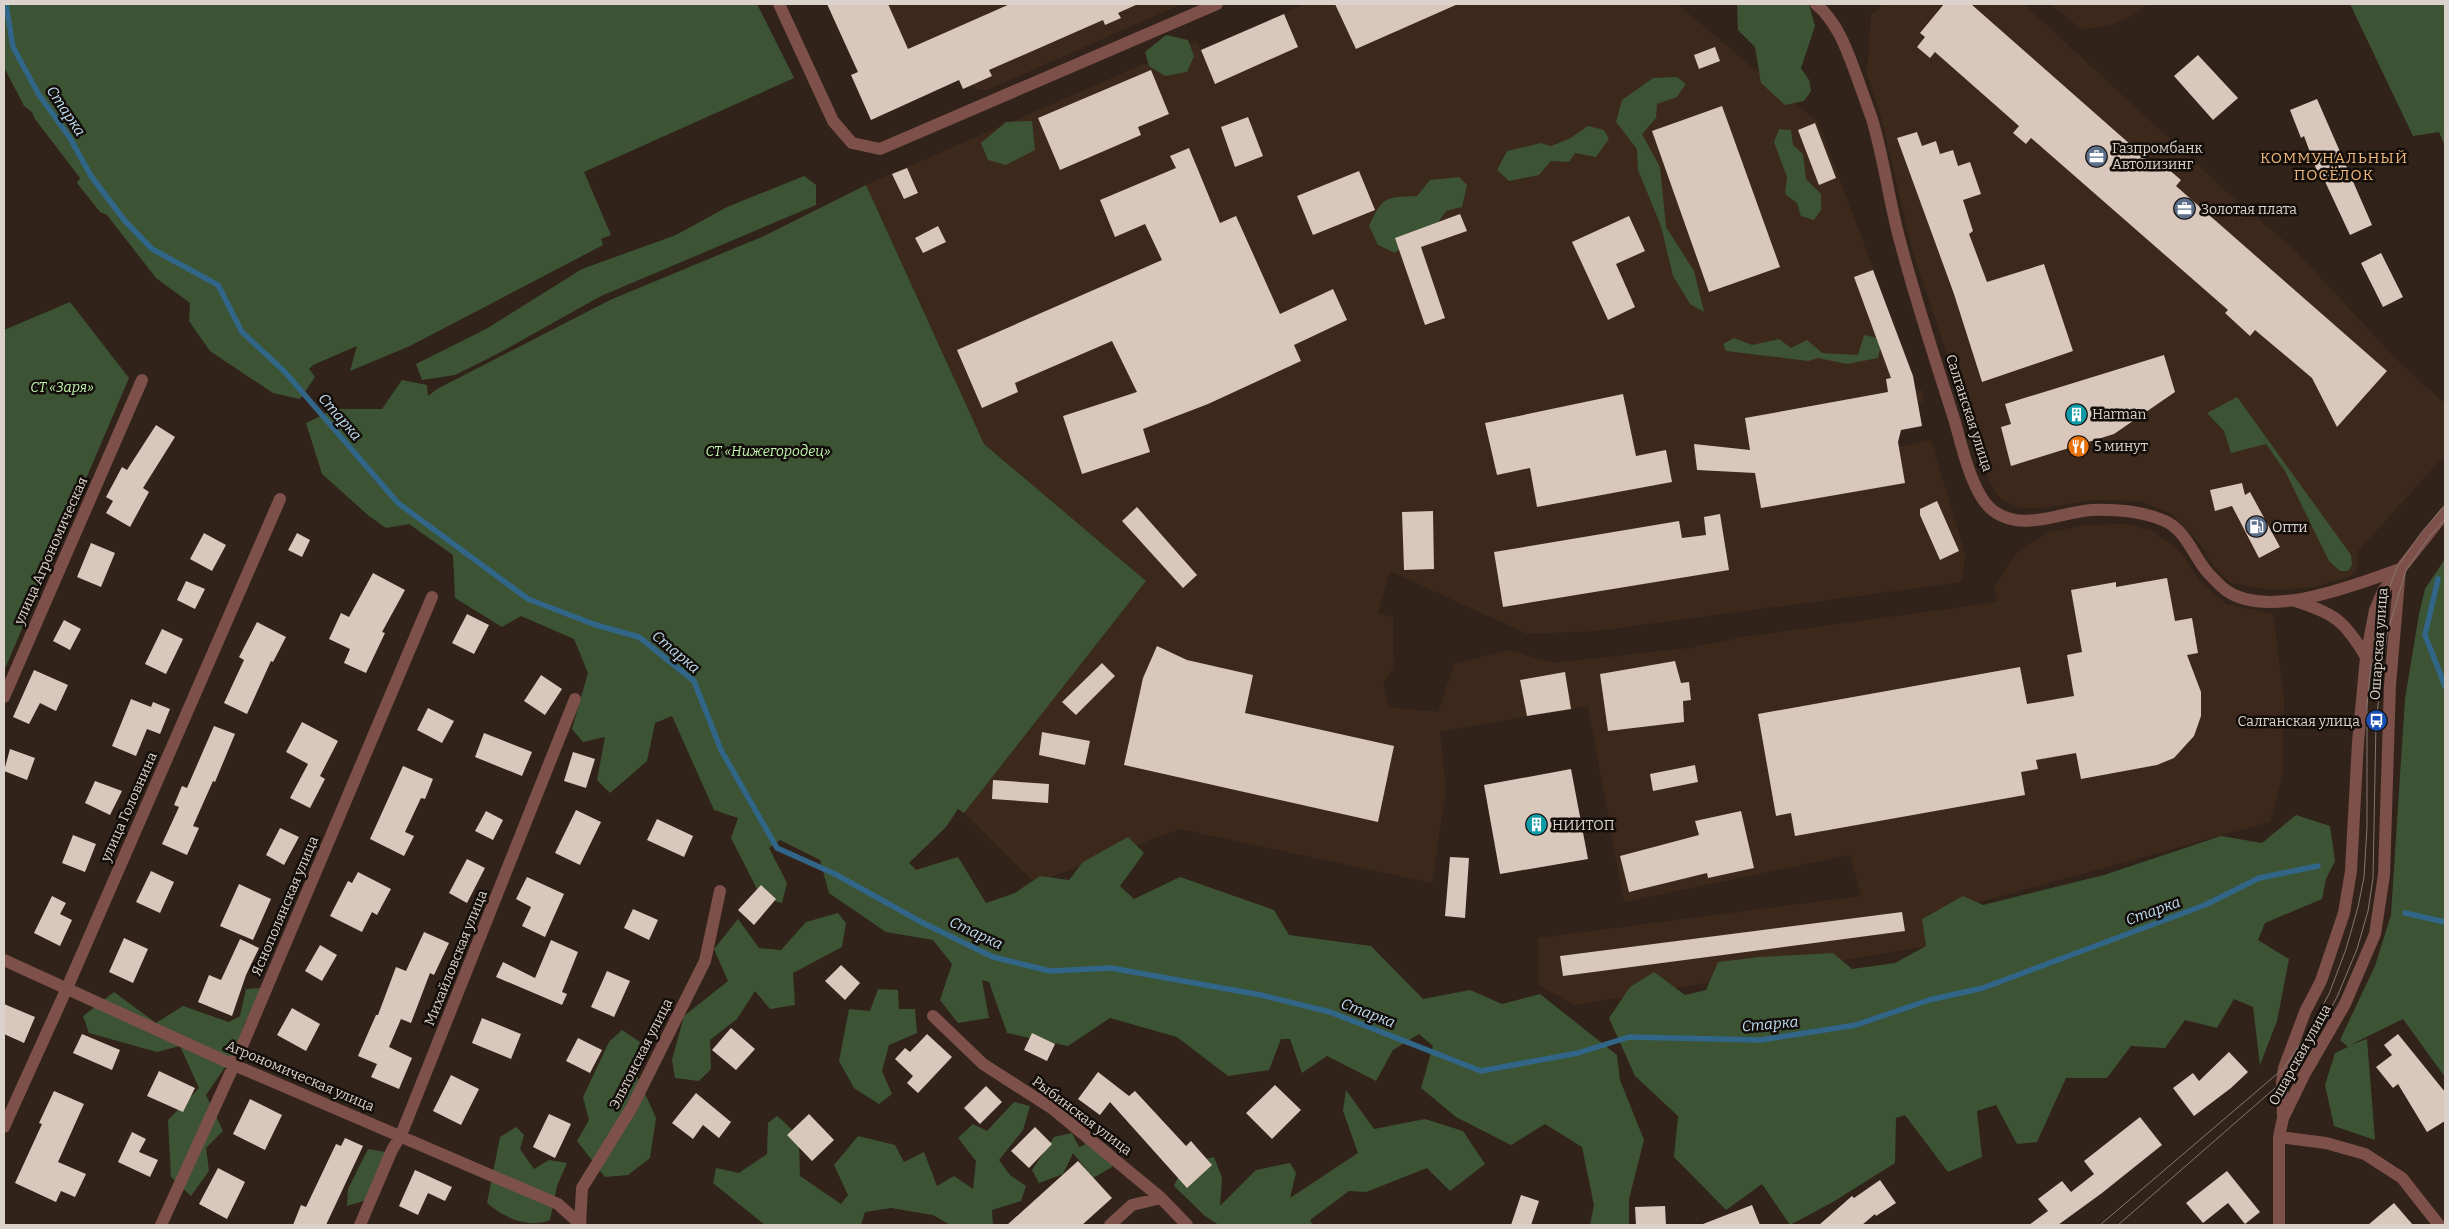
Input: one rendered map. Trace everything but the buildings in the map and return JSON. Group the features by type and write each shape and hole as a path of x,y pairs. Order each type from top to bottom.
{"street":[{"path":"779,4 833,122 852,143 880,149 1217,4"},
{"name":"Салганская улица","path":"1816,4 1827,14 1840,34 1872,120 1900,242 1964,453 1982,498 1995,512 2013,520 2046,518 2091,510 2138,511 2169,522 2194,549 2207,572 2228,592 2250,600 2292,600 2343,590 2400,569"},
{"name":"улица Агрономическая","path":"4,697 142,380"},
{"name":"улица Головнина","path":"4,1127 67,988 280,499"},
{"name":"Ошарская улица","path":"2283,1118 2282,1082 2284,1068 2304,1012 2321,981 2344,913 2351,871 2358,742 2366,657 2375,610 2383,591 2445,513"},
{"name":"Ошарская улица","path":"2283,1118 2304,1075 2345,1004 2375,934 2384,875 2390,685 2400,569"},
{"name":"Яснополянская улица","path":"161,1225 234,1065 432,597"},
{"name":"Салганская улица","path":"2292,600 2334,616 2352,633 2366,657"},
{"name":"Михайловская улица","path":"360,1225 392,1150 401,1135 575,699"},
{"name":"Эльтонская улица","path":"580,1225 582,1188 632,1107 705,961 720,891"},
{"name":"Агрономическая улица","path":"4,960 234,1065 401,1135 558,1204 580,1225"},
{"name":"Рыбинская улица","path":"933,1016 983,1064 1053,1109 1162,1198 1187,1225"},
{"path":"2279,1225 2279,1137 2283,1118"},
{"path":"2279,1137 2326,1142 2365,1154 2402,1178 2439,1225"},
{"path":"1110,1225 1132,1205 1162,1198"}],"shaded area":[{"path":"827,4 1182,4 987,90 974,89 972,84 959,80 871,120 851,75 857,72"},
{"path":"1305,4 1677,4 1818,122 1913,374 1916,390 1922,390 1924,401 1918,403 1922,426 1896,431 1899,447 1931,440 1965,554 1962,582 1596,631 1527,634 1390,571 1378,613 1393,617 1394,669 1383,682 1388,707 1438,712 1454,664 1509,650 1553,663 1689,648 1743,637 1998,602 1994,588 2016,553 2049,532 2087,525 2126,524 2152,530 2182,553 2200,581 2226,604 2273,614 2284,699 2283,773 2270,822 1999,897 1929,913 1933,945 1575,1005 1538,985 1538,938 1861,896 1850,855 1624,902 1588,706 1440,731 1446,789 1432,883 1180,829 1035,883 964,813 1146,581 984,444 866,185 1197,41 1201,50"},
{"path":"1884,4 2024,4 2229,194 2294,249 2396,359 2445,404 2445,455 2358,551 2358,568 2352,576 2314,587 2273,590 2231,583 2215,568 2200,544 2172,514 2139,501 2096,500 2041,508 2020,508 2003,501 1991,486 1912,249 1881,117 1867,73 1871,15"},
{"path":"2051,4 2148,4 2135,14 2109,26 2081,29"}],"green space":[{"path":"4,4 757,4 794,78 584,172 611,235 601,239 603,245 410,346 350,371 357,346 313,365 309,369 315,377 300,399 273,393 210,351 189,321 190,303 156,278 107,215 100,212 77,183 80,178 35,119 32,112 24,106 4,67"},
{"path":"1737,4 1809,4 1815,26 1801,68 1809,80 1811,91 1804,101 1785,105 1761,83 1755,47 1738,30"},
{"path":"2350,4 2445,4 2445,146 2439,132 2413,136"},
{"path":"1166,35 1188,40 1194,56 1187,72 1165,76 1149,66 1145,52"},
{"path":"1677,77 1686,84 1677,97 1657,104 1656,118 1642,134 1660,167 1666,227 1694,271 1704,312 1690,304 1673,276 1661,226 1638,170 1637,149 1616,122 1622,100 1653,78"},
{"path":"1032,121 1035,150 1006,165 988,160 981,143 1006,122"},
{"path":"1588,126 1604,130 1609,139 1596,157 1575,153 1569,162 1551,161 1539,175 1509,181 1497,170 1507,151 1541,143 1551,146 1569,139"},
{"path":"1779,129 1791,130 1793,145 1803,154 1806,179 1821,194 1821,210 1814,220 1801,216 1797,203 1785,194 1787,177 1774,142"},
{"path":"804,176 816,185 816,205 601,296 499,353 455,375 422,380 416,364 486,329 582,269 676,235 727,207"},
{"path":"1459,177 1467,185 1462,207 1446,211 1429,235 1415,235 1395,253 1378,245 1369,226 1381,204 1391,198 1417,196 1430,180"},
{"name":"СТ «Нижегородец»","path":"866,185 984,444 1146,581 964,813 958,809 946,827 909,863 916,870 958,857 986,903 1015,893 1040,876 1069,880 1083,862 1128,837 1144,853 1120,886 1134,899 1180,877 1274,910 1289,935 1371,946 1423,999 1470,990 1502,1004 1540,994 1617,1055 1620,1080 1644,1140 1629,1199 1629,1225 1590,1225 1594,1205 1582,1147 1545,1124 1511,1145 1456,1117 1421,1088 1433,1046 1419,1034 1393,1050 1376,1081 1327,1056 1302,1073 1290,1039 1281,1039 1269,1070 1228,1076 1177,1037 1110,1018 1068,1046 1007,1033 989,982 982,980 989,1018 958,1023 940,1000 952,964 933,940 886,932 829,893 820,860 780,840 769,848 787,883 782,903 761,897 731,838 738,818 714,810 672,716 655,723 647,761 610,793 597,780 605,737 583,742 572,729 588,673 574,639 521,616 502,627 455,598 453,555 409,524 386,528 369,516 322,474 306,423 335,409 382,409 402,380 427,385 428,396 437,389 610,300 764,236"},
{"name":"СТ «Заря»","path":"70,302 129,378 4,671 4,330"},
{"path":"1864,335 1882,339 1878,358 1847,364 1818,358 1808,361 1726,351 1723,344 1734,338 1752,345 1779,339 1791,348 1807,340 1822,353 1858,355"},
{"path":"2237,397 2351,555 2352,565 2348,571 2340,571 2329,561 2285,471 2266,444 2231,453 2224,431 2207,413"},
{"path":"2445,559 2445,1077 2403,1019 2350,1045 2367,1039 2375,1140 2334,1126 2325,1085 2335,1053 2348,1047 2340,1040 2375,966 2391,915 2405,699 2425,589"},
{"path":"2296,815 2330,826 2335,861 2326,879 2322,899 2265,923 2258,940 2289,959 2277,1021 2260,1065 2253,1007 2234,999 2217,1028 2185,1020 2165,1048 2131,1046 2107,1078 2066,1078 2037,1142 2017,1144 1996,1105 1977,1111 1982,1157 1948,1172 1905,1115 1896,1118 1895,1163 1833,1202 1790,1225 1762,1184 1726,1210 1674,1157 1678,1116 1635,1076 1609,1018 1630,987 1654,972 1685,995 1706,990 1718,962 1760,957 1833,953 1852,969 1895,963 1926,946 1922,919 1963,896 1983,905 2104,875 2221,836 2262,843"},
{"path":"838,913 846,923 842,947 793,973 795,1005 770,1009 755,991 737,1019 710,1040 711,1069 699,1081 675,1078 672,1060 684,1016 728,981 714,949 738,919 759,948 781,950 806,922"},
{"path":"261,988 266,997 245,1022 236,1051 206,1095 223,1131 206,1148 209,1171 191,1196 171,1177 168,1120 199,1088 180,1046 157,1052 89,1033 83,1016 114,992 156,1023 183,1006 229,1022 240,1016 246,989"},
{"path":"878,989 898,990 899,1009 915,1009 917,1033 889,1045 882,1071 892,1094 879,1104 854,1088 839,1061 849,1009 870,1011"},
{"path":"622,1030 640,1042 633,1067 656,1118 650,1158 628,1175 605,1177 577,1141 589,1120 583,1097 609,1042"},
{"path":"1346,1090 1374,1129 1425,1119 1463,1131 1485,1164 1450,1191 1427,1168 1366,1192 1349,1191 1310,1220 1313,1225 1219,1225 1205,1216 1174,1186 1184,1164 1214,1157 1222,1178 1220,1206 1256,1170 1290,1163 1296,1173 1290,1198 1358,1153 1343,1111"},
{"path":"1014,1102 1030,1106 1023,1130 999,1160 1010,1175 1026,1186 1021,1201 992,1210 993,1225 950,1225 933,1215 891,1208 865,1212 861,1225 765,1225 713,1183 716,1168 739,1173 767,1154 768,1123 777,1116 791,1130 798,1143 800,1176 841,1204 848,1195 834,1165 858,1136 895,1145 904,1162 924,1152 937,1186 954,1176 973,1189 976,1161 958,1138 973,1124 987,1131"},
{"path":"516,1127 524,1135 520,1149 534,1169 549,1160 567,1163 557,1186 550,1220 525,1223 501,1213 487,1203 500,1137"},
{"path":"1072,1133 1079,1147 1098,1139 1112,1149 1112,1167 1093,1178 1073,1153 1063,1174 1039,1183 1032,1170 1054,1137"},
{"path":"368,1149 385,1152 377,1197 347,1206 348,1189"}],"waterway":[{"name":"Старка","path":"6,4 13,47 39,95 70,138 91,176 125,221 152,249 218,285 242,332 284,371 398,503 528,599 596,625 639,637 694,681 721,750 777,848 835,874 923,923 993,957 1050,971 1111,968 1261,995 1330,1012 1481,1071 1578,1053 1629,1037 1761,1040 1856,1025 1929,1000 1983,988 2205,905 2259,878 2318,866"},
{"path":"2438,579 2425,635 2445,686"},
{"name":"Старка","path":"2405,913 2445,922"}],"tram line":[{"path":"2100,1225 2284,1068 2310,1029 2329,994 2346,949 2364,877 2367,827 2367,705 2371,667 2386,597 2397,567 2421,533 2445,505"},
{"path":"2118,1225 2282,1082 2318,1033 2337,997 2357,949 2368,911 2373,878 2376,721 2387,634 2406,570 2427,540 2445,519"}],"place":[{"name":"Газпромбанк Автолизинг","path":"2096,156"},
{"name":"Золотая плата","path":"2185,209"},
{"name":"Harman","path":"2076,414"},
{"name":"5 минут","path":"2078,446"},
{"name":"Опти","path":"2256,527"},
{"name":"Салганская улица","path":"2376,721"},
{"name":"НИИТОП","path":"1536,825"}],"district":[{"name":"КОММУНАЛЬНЫЙ ПОСЁЛОК","path":"2334,166"}]}
